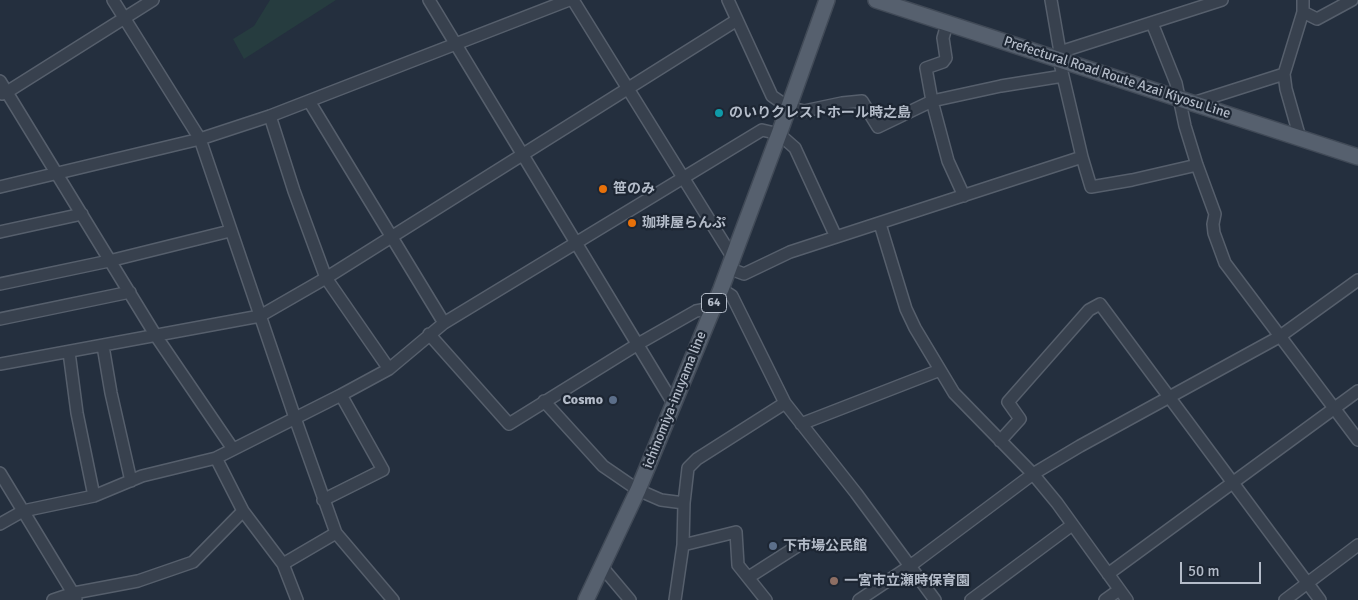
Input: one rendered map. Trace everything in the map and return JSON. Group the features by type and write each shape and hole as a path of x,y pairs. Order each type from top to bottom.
{"main road":[{"name":"ichinomiya-inuyama line","path":"586,600 603,568 638,490 731,263 827,0"},
{"name":"Prefectural Road Route Azai Kiyosu Line","path":"876,0 947,24 1060,56 1186,101 1358,157"}],"street":[{"path":"113,0 200,139 230,231 336,533 393,600"},
{"path":"3,93 153,0"},
{"path":"429,0 673,402"},
{"path":"0,187 200,139 270,116 571,0 682,178 731,263 744,274 790,252 1082,157"},
{"path":"728,0 772,96 788,107 804,111 842,102 862,101 878,127 932,100 1063,76"},
{"path":"1051,0 1063,76 1090,187 1132,180 1197,165"},
{"path":"1060,56 1222,0"},
{"path":"1300,138 1286,89 1284,74 1303,12 1303,0"},
{"path":"1303,12 1317,19 1352,0"},
{"path":"0,364 260,316 326,278 737,20"},
{"path":"1152,23 1176,83 1186,101 1185,126 1215,214 1212,224 1225,263 1358,440"},
{"path":"947,24 943,38 946,58 942,62 926,68 932,100 948,161 964,196"},
{"path":"1186,101 1284,74"},
{"path":"0,81 3,93 58,174 156,336 233,449"},
{"path":"309,101 444,323"},
{"path":"270,116 294,191 326,278 389,369"},
{"path":"0,524 24,512 94,496 142,476 216,458 341,395 389,369 444,323 762,130 779,134 796,148 836,237"},
{"path":"0,232 82,214"},
{"path":"880,224 906,309 915,328 954,393 1033,474 1127,600"},
{"path":"0,284 109,261 230,231"},
{"path":"859,600 910,566 1033,474 1080,446 1279,337 1357,283"},
{"path":"720,290 732,296 785,403 856,493 935,600"},
{"path":"0,319 130,292"},
{"path":"1000,441 1020,419 1008,402 1089,310 1100,304 1320,600"},
{"path":"429,334 509,424 638,344 696,311 712,308"},
{"path":"103,346 111,393 131,481"},
{"path":"69,352 77,413 94,496"},
{"path":"800,424 940,370"},
{"path":"1108,574 1358,391"},
{"path":"323,500 383,470 341,395"},
{"path":"544,401 603,466 638,490 662,500 684,503"},
{"path":"675,600 683,545 684,503 688,468 785,403"},
{"path":"216,458 243,511 283,564 297,600"},
{"path":"0,473 75,596"},
{"path":"53,600 138,581 193,562 243,511"},
{"path":"971,600 1072,525"},
{"path":"683,545 736,532 738,565 766,600"},
{"path":"283,564 336,533"},
{"path":"1285,600 1358,545"},
{"path":"749,577 796,547"},
{"path":"603,568 630,600"},
{"path":"1105,600 1119,590"}],"green space":[{"path":"270,0 336,0 244,59 233,39 254,26"}],"place":[{"name":"のいりクレストホール時之島","path":"719,113"},
{"name":"笹のみ","path":"603,189"},
{"name":"珈琲屋らんぷ","path":"632,223"},
{"name":"Cosmo","path":"613,400"},
{"name":"下市場公民館","path":"773,546"},
{"name":"一宮市立瀬時保育園","path":"834,581"}]}
